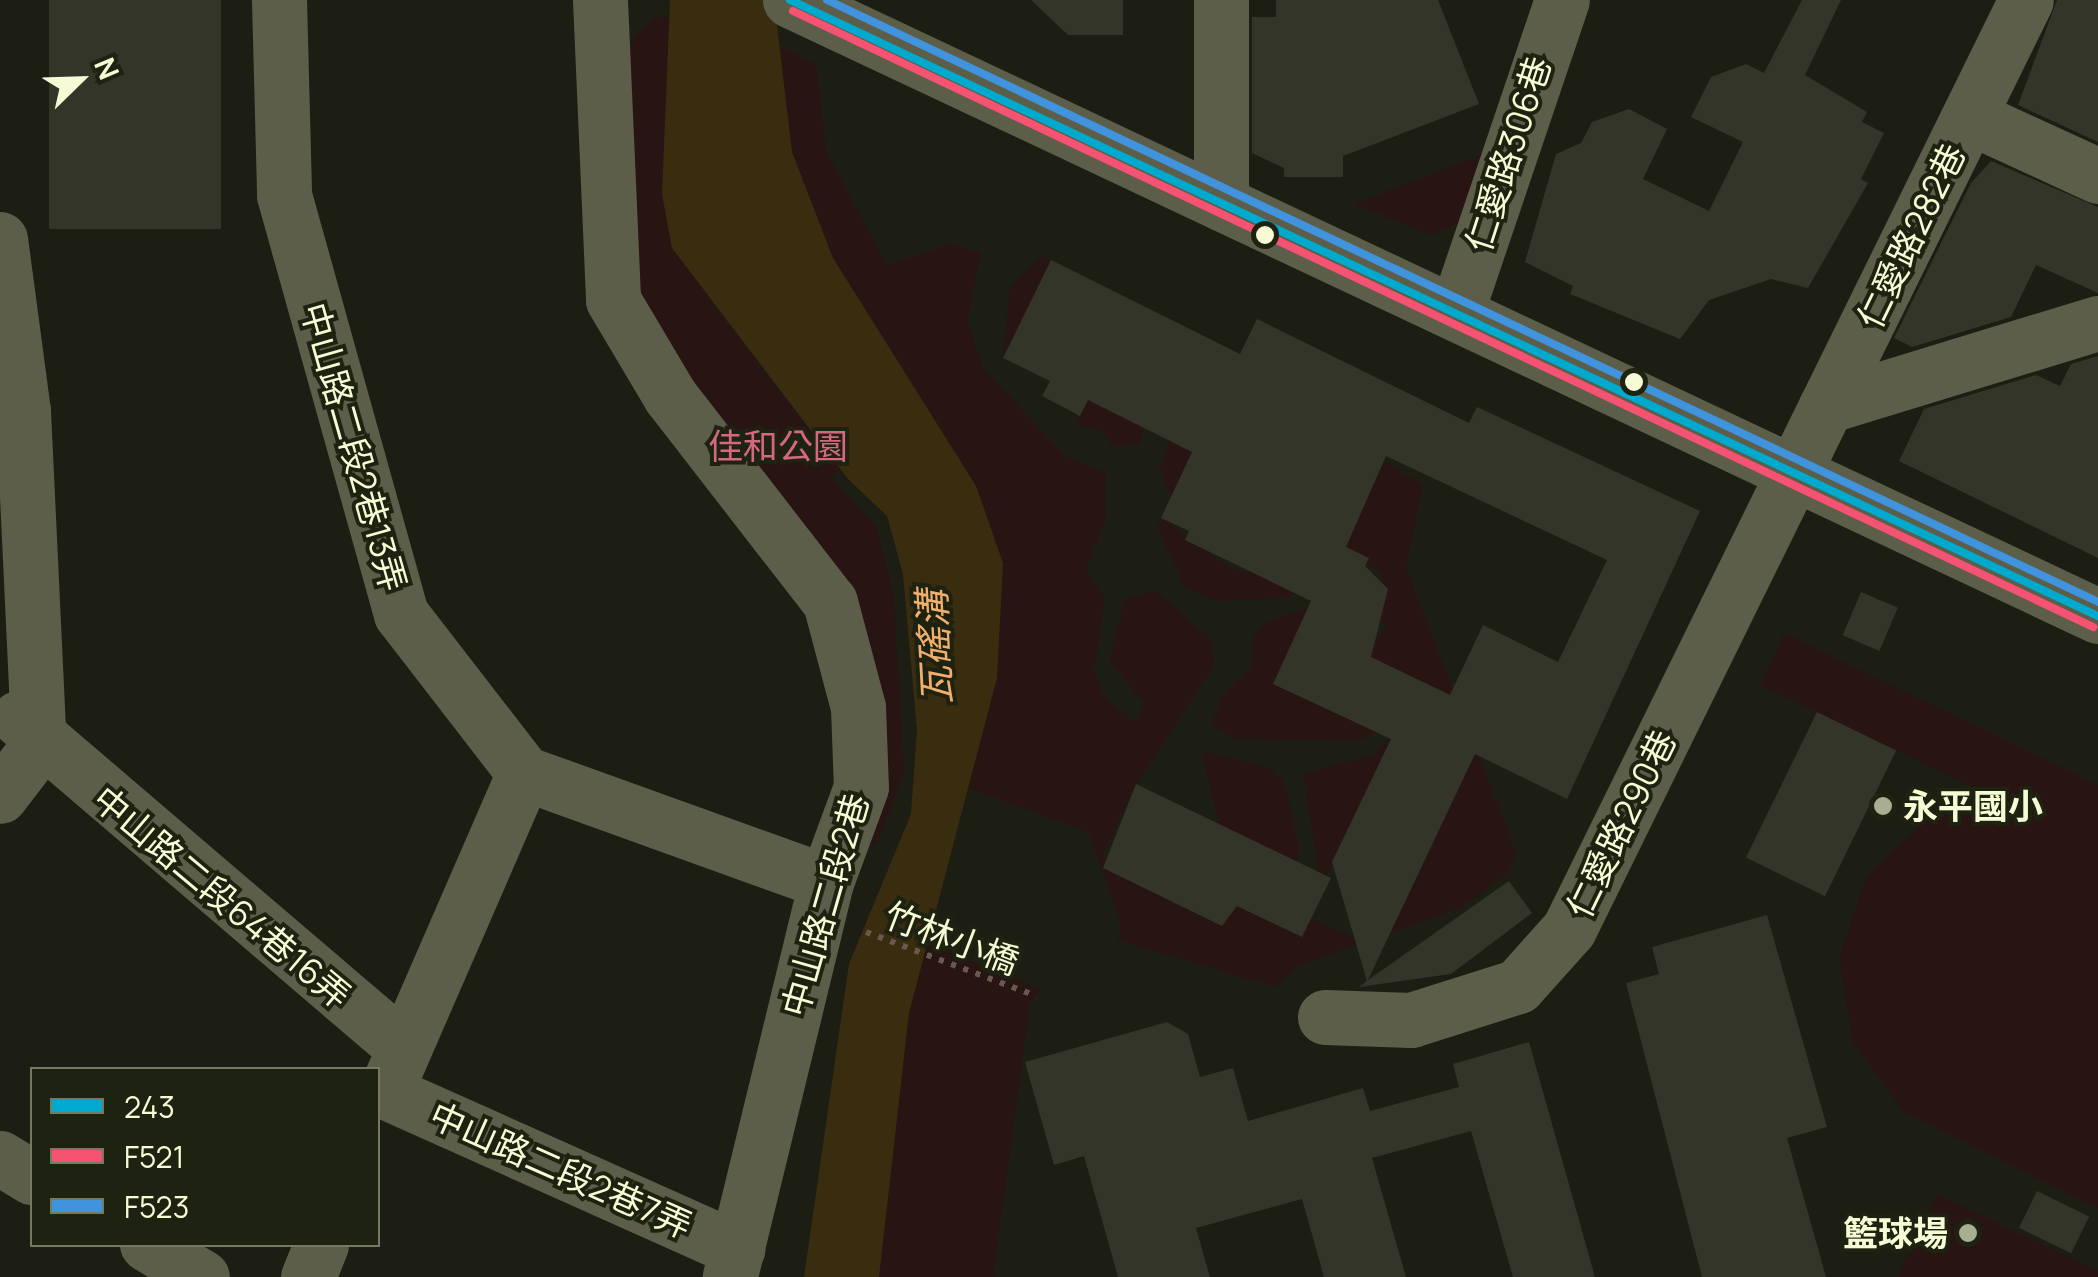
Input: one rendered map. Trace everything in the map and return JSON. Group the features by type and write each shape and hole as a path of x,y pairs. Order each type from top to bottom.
{"street":[{"name":"中山路二段2巷13弄","path":"279,0 284,195 401,614 524,774"},
{"name":"中山路二段2巷","path":"600,0 613,300 670,396 830,602 858,707 861,787 838,904 734,1263"},
{"path":"795,0 1222,203 1458,310 2098,616"},
{"path":"1221,0 1222,203"},
{"name":"仁愛路306巷","path":"1458,310 1562,0"},
{"name":"仁愛路282巷","path":"1795,473 2026,0"},
{"path":"1970,117 2098,176"},
{"path":"0,239 23,411 39,745 0,796"},
{"path":"1826,406 2098,323"},
{"name":"仁愛路290巷","path":"1325,1017 1412,1020 1518,986 1570,929 1795,473"},
{"name":"中山路二段64巷16弄","path":"0,696 39,745 371,1067"},
{"path":"389,1084 524,774 838,904"},
{"name":"中山路二段2巷7弄","path":"389,1084 734,1263"},
{"path":"0,1158 30,1176"},
{"path":"152,1247 202,1277"},
{"path":"308,1277 320,1247"}],"path":[{"name":"竹林小橋","path":"838,904 1036,996"}],"green space":[{"name":"佳和公園","path":"655,17 669,18 662,194 715,307 840,469 830,478 876,526 894,599 904,773 876,846 862,840 877,728 657,333 623,243 631,40"},
{"path":"779,46 816,64 826,149 886,265 950,244 981,253 967,321 983,368 1065,456 1106,473 1106,518 1086,570 1105,598 1094,671 1103,695 1135,722 1145,703 1109,662 1125,598 1155,591 1211,639 1214,666 1136,784 1102,856 1222,925 1266,847 1218,824 1202,751 1267,767 1284,783 1299,847 1297,861 1284,856 1256,915 1301,937 1311,918 1354,939 1376,894 1423,682 1377,660 1376,732 1357,741 1235,739 1212,724 1222,695 1251,667 1253,637 1267,622 1308,607 1273,683 1322,707 1357,636 1376,644 1386,623 1374,617 1383,575 1346,547 1353,529 1172,496 1160,471 1194,366 1361,510 1384,462 1423,485 1406,568 1516,852 1508,873 1460,908 1297,966 1275,987 1118,940 1121,923 1088,832 968,788 997,678 1003,563 976,486 833,258 792,152"},
{"path":"1482,154 1461,222 1431,235 1355,204"},
{"path":"1042,256 1051,260 1003,358 1010,287"},
{"path":"1088,400 1133,422 1147,410 1140,443 1114,447 1099,429 1076,426"},
{"path":"1161,518 1229,568 1303,585 1287,598 1214,601 1184,586 1157,527"},
{"path":"1784,633 2098,785 2098,1209 1903,1111 1853,1042 1839,958 1866,878 1926,819 1993,797 1760,685"},
{"path":"1391,738 1326,875 1319,872 1303,773 1373,755"},
{"path":"927,944 1041,989 1030,1004 993,1277 879,1277 909,1013"},
{"name":"籃球場","path":"1937,1194 2098,1271 2098,1277 1897,1277"}],"water":[{"name":"瓦磘溝","path":"670,0 774,0 792,152 833,258 976,486 1003,563 997,678 909,1013 879,1277 804,1277 849,964 911,814 917,730 903,574 887,516 848,479 672,248 662,194"}],"building":[{"path":"49,0 221,0 221,229 49,229"},
{"path":"1031,0 1123,0 1123,35 1068,35"},
{"path":"1276,0 1438,0 1479,104 1343,156 1343,177 1284,177 1284,168 1252,153 1252,17 1276,17"},
{"path":"1802,0 1841,0 1805,75 1867,112 1862,122 1884,133 1861,179 1868,183 1808,288 1771,279 1709,300 1680,339 1570,294 1573,286 1525,262 1556,154 1581,143 1592,122 1629,109 1667,129 1643,179 1709,211 1743,142 1691,117 1711,77 1746,64 1764,73"},
{"path":"2057,0 2098,0 2098,142 2018,105"},
{"path":"1991,161 2098,207 2098,293 2036,265 2011,317 1912,347 1894,338 1971,183"},
{"path":"1051,260 1240,354 1257,319 1469,423 1477,407 1700,511 1567,799 1475,754 1368,980 1509,881 1532,913 1451,974 1359,987 1367,981 1332,862 1391,739 1273,684 1311,601 1185,540 1189,531 1161,518 1192,452 1088,400 1080,416 1042,396 1050,381 1003,358","holes":["1386,456 1607,560 1558,662 1483,625 1450,695 1371,657 1388,589 1365,566 1369,558 1346,547"]},
{"path":"2098,356 2098,558 1899,461 1924,409 2036,375 2060,386 2071,364"},
{"path":"1861,592 1898,608 1879,651 1843,635"},
{"path":"1817,712 1896,751 1825,896 1746,858"},
{"path":"1136,784 1331,878 1302,937 1237,906 1222,926 1103,868"},
{"path":"1767,915 1827,1127 1787,1138 1826,1277 1702,1277 1626,983 1659,974 1652,947"},
{"path":"1167,1022 1188,1034 1200,1077 1233,1068 1248,1121 1363,1088 1370,1111 1459,1087 1453,1064 1529,1042 1595,1277 1513,1277 1471,1131 1372,1158 1406,1277 1324,1277 1302,1199 1196,1228 1210,1277 1118,1277 1084,1156 1054,1165 1025,1062"},
{"path":"2037,1191 2089,1216 2071,1253 2019,1228"}],"transit line":[{"name":"243","path":"790,0 2098,616"},
{"name":"F523","path":"827,0 2098,602"},
{"name":"F521","path":"793,11 2093,627"}],"place":[{"name":"永平國小","path":"1883,806"},
{"name":"籃球場","path":"1968,1233"}]}
